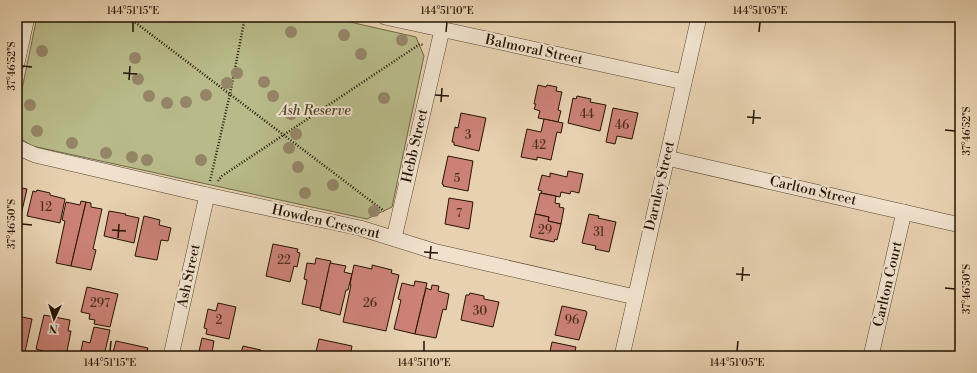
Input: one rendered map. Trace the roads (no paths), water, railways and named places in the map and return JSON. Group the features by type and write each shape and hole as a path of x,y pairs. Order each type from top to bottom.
{"street":[{"path":"17,63 27,17"},
{"name":"Balmoral Street","path":"385,17 684,82"},
{"name":"Darnley Street","path":"622,356 699,17"},
{"name":"Hebb Street","path":"394,238 442,30"},
{"name":"Howden Crescent","path":"17,147 35,155 207,195 360,228 433,251 635,297"},
{"name":"Carlton Street","path":"667,158 960,225"},
{"name":"Ash Street","path":"171,356 207,195"},
{"name":"Carlton Court","path":"871,356 904,212"}],"park label":[{"name":"Ash Reserve","path":"315,111"}]}
